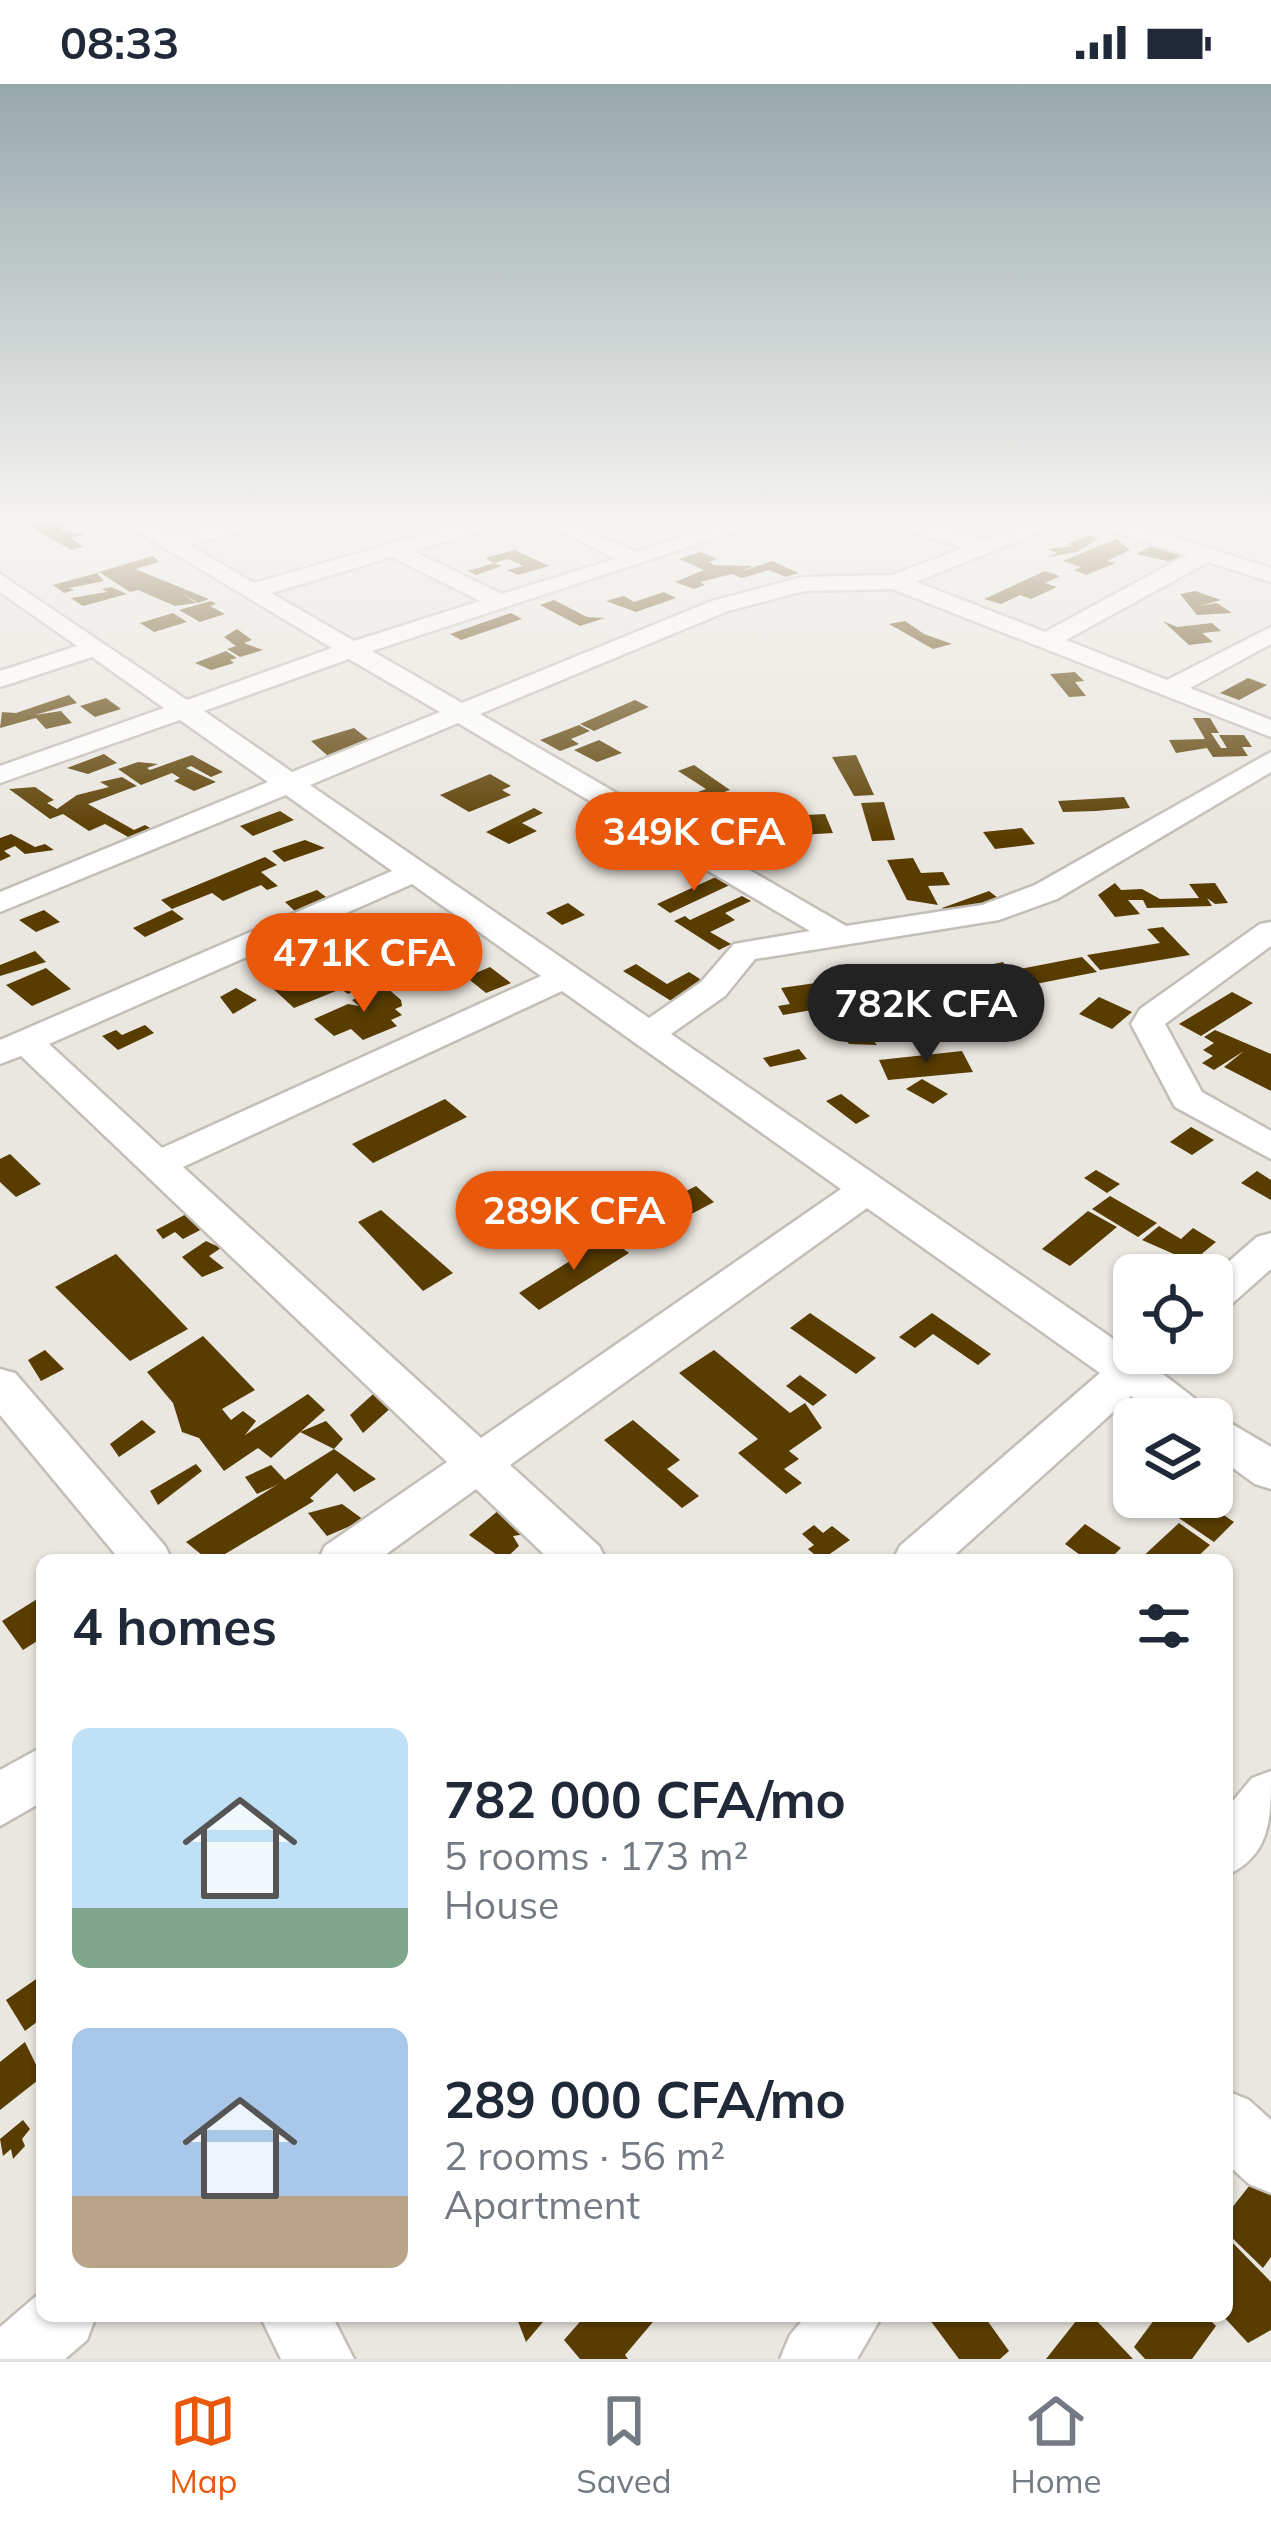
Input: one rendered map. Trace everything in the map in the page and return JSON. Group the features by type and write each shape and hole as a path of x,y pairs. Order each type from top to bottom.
{"street":[{"path":"63,625 865,1191 1113,1346"},
{"path":"310,625 844,938"},
{"path":"0,775 428,625"},
{"path":"0,903 677,625"},
{"path":"1009,625 1271,729"},
{"path":"1048,640 1075,625"},
{"path":"1168,689 1271,634"},
{"path":"0,679 95,648"},
{"path":"646,1036 712,989 745,951 988,913 1046,892 1271,760"},
{"path":"412,873 13,1047 156,1166 575,1554"},
{"path":"1271,931 1152,1016 1148,1024 1188,1099 1271,1147"},
{"path":"156,1166 564,979"},
{"path":"350,1554 865,1191"},
{"path":"1233,1280 1271,1246"},
{"path":"924,1554 1128,1374"},
{"path":"1151,1374 1175,1398"},
{"path":"0,1385 143,1554"},
{"path":"1233,1445 1271,1471"},
{"path":"0,1801 36,1775"},
{"path":"1233,1842 1271,1796"},
{"path":"1233,2127 1271,2162"},
{"path":"15,2359 56,2322"},
{"path":"297,2322 320,2359"},
{"path":"814,2359 844,2322"}],"building":[{"path":"143,625 177,625 154,632"},
{"path":"476,625 504,625 461,640 450,634"},
{"path":"891,625 911,625 952,644 933,649"},
{"path":"1168,625 1214,625 1221,631 1202,633 1213,642 1189,645"},
{"path":"237,629 252,640 244,643 263,650 240,657 227,649 236,646 224,637"},
{"path":"226,651 237,658 230,660 234,663 211,670 195,663"},
{"path":"1075,672 1084,681 1075,682 1086,696 1069,697 1050,674"},
{"path":"1248,678 1267,685 1239,700 1220,693"},
{"path":"69,695 77,703 35,715 61,711 72,723 46,729 36,718 0,728 2,712 16,713"},
{"path":"106,698 121,709 95,717 80,706"},
{"path":"635,700 649,707 594,731 580,724"},
{"path":"1193,718 1210,718 1219,733 1211,733 1221,748 1227,748 1219,735 1244,735 1252,747 1242,747 1248,756 1213,757 1207,748 1176,753 1169,740 1205,739"},
{"path":"579,725 590,731 571,739 579,744 560,751 540,740"},
{"path":"354,728 372,742 328,756 311,741"},
{"path":"599,740 622,753 597,762 574,750"},
{"path":"104,754 117,763 88,774 67,768"},
{"path":"192,755 223,772 211,777 186,768 216,782 194,791 174,781 180,778 172,773 141,785 118,769 138,762 158,764 147,768 150,770"},
{"path":"856,755 874,795 854,796 832,757"},
{"path":"694,765 730,790 687,805 679,799 706,789 678,771"},
{"path":"490,774 511,786 502,790 511,795 469,812 440,795"},
{"path":"122,777 137,786 88,804 134,830 145,825 152,829 130,838 105,824 89,831 63,814 50,819 9,789 35,787 54,800 47,803 57,809 77,795 109,787 100,782"},
{"path":"1124,797 1130,808 1063,812 1058,801"},
{"path":"884,802 895,840 872,841 861,803"},
{"path":"534,808 543,813 522,823 537,831 509,844 486,832"},
{"path":"803,809 806,815 825,814 833,833 800,835 789,810"},
{"path":"280,811 294,820 253,836 240,826"},
{"path":"1022,828 1035,844 995,849 983,832"},
{"path":"11,834 35,847 45,844 54,850 25,854 15,846 4,851 11,856 0,861 0,838"},
{"path":"305,840 325,848 284,862 272,851"},
{"path":"265,857 277,865 261,872 278,886 267,890 261,885 223,901 212,893 172,909 161,900"},
{"path":"913,858 921,873 943,872 950,885 928,886 938,905 907,900 887,860"},
{"path":"718,876 732,884 670,913 657,904"},
{"path":"1115,883 1121,890 1142,889 1160,899 1199,898 1189,884 1215,883 1228,903 1215,904 1207,898 1212,906 1147,908 1143,900 1128,900 1140,914 1115,917 1098,895"},
{"path":"317,890 330,900 297,913 285,902"},
{"path":"989,891 998,898 950,914 942,908"},
{"path":"742,896 751,901 725,913 735,920 710,932 731,944 719,950 674,921 685,916 690,920"},
{"path":"568,903 585,915 562,925 546,913"},
{"path":"44,910 60,922 36,932 19,920"},
{"path":"172,910 184,919 145,937 133,928"},
{"path":"1163,927 1190,955 1100,970 1087,955 1160,943 1147,929"},
{"path":"35,951 46,962 0,976 0,965"},
{"path":"1082,957 1097,972 989,993 969,969 1003,962 1010,971"},
{"path":"636,964 667,984 689,972 711,986 676,1004 623,971"},
{"path":"363,967 372,974 353,982 360,989 348,994 329,981"},
{"path":"490,967 511,983 486,993 466,977"},
{"path":"46,968 71,989 32,1006 6,985"},
{"path":"312,970 336,991 294,1008 269,985 278,981 285,989 309,979 303,974"},
{"path":"903,971 912,986 883,990 874,975"},
{"path":"872,975 880,990 818,999 824,1008 783,1015 778,1006 790,1004 781,988"},
{"path":"385,986 401,1000 402,1006 395,1009 402,1015 391,1020 397,1026 363,1040 351,1029 334,1036 314,1019 348,1004 359,1006 352,1000"},
{"path":"236,988 257,1000 233,1014 220,997"},
{"path":"1232,992 1253,1003 1201,1036 1179,1024"},
{"path":"841,997 877,1045 849,1044 839,1030 847,1028 837,1026 827,1011 835,1009 828,999"},
{"path":"1099,997 1132,1012 1112,1029 1079,1014"},
{"path":"145,1025 154,1033 118,1050 102,1036 116,1030 122,1035"},
{"path":"1215,1030 1271,1054 1271,1091 1224,1067 1244,1051 1214,1070 1202,1063 1213,1056 1203,1050 1214,1043 1204,1037"},
{"path":"799,1049 807,1059 770,1067 763,1058"},
{"path":"962,1051 973,1072 888,1080 879,1060"},
{"path":"922,1079 948,1094 933,1104 906,1089"},
{"path":"841,1094 870,1116 856,1124 826,1101"},
{"path":"445,1099 467,1117 373,1163 352,1144"},
{"path":"1191,1127 1214,1140 1192,1155 1170,1142"},
{"path":"10,1154 41,1184 16,1197 0,1182 0,1159"},
{"path":"1096,1170 1120,1184 1107,1193 1084,1178"},
{"path":"1257,1171 1271,1180 1271,1200 1241,1183"},
{"path":"696,1186 714,1202 682,1219 663,1203"},
{"path":"1110,1196 1157,1223 1138,1237 1092,1209"},
{"path":"381,1210 453,1273 423,1291 358,1222"},
{"path":"192,1211 206,1227 183,1239 175,1232 163,1239 156,1230"},
{"path":"1088,1211 1117,1227 1070,1266 1042,1249"},
{"path":"1159,1226 1181,1239 1193,1228 1216,1242 1202,1254 1174,1254 1142,1240"},
{"path":"608,1237 629,1253 539,1310 519,1293"},
{"path":"206,1241 221,1248 209,1256 224,1268 202,1277 182,1257"},
{"path":"116,1254 188,1329 130,1361 55,1287"},
{"path":"810,1313 876,1358 856,1374 790,1328"},
{"path":"932,1313 991,1354 978,1365 933,1334 915,1348 899,1337"},
{"path":"203,1336 255,1390 222,1409 231,1420 243,1411 256,1421 245,1435 308,1394 325,1410 271,1458 258,1448 224,1471 199,1438 182,1432 173,1403 147,1372"},
{"path":"45,1350 64,1369 41,1381 28,1360"},
{"path":"714,1350 790,1413 805,1403 822,1428 789,1451 799,1459 784,1469 802,1483 786,1494 738,1453 758,1439 679,1373"},
{"path":"800,1375 827,1395 813,1406 786,1386"},
{"path":"381,1387 403,1397 363,1433 350,1415"},
{"path":"142,1420 156,1432 119,1457 110,1444"},
{"path":"633,1420 680,1460 667,1469 699,1496 682,1508 604,1440"},
{"path":"326,1421 343,1439 334,1449 300,1432"},
{"path":"334,1449 376,1479 354,1492 337,1473 310,1498 314,1501 225,1554 201,1554 186,1542"},
{"path":"196,1464 202,1471 158,1505 150,1491"},
{"path":"271,1465 286,1481 257,1494 245,1477"},
{"path":"342,1504 364,1520 327,1536 308,1513"},
{"path":"499,1510 533,1533 513,1536 519,1546 510,1554 496,1554 469,1535"},
{"path":"1179,1518 1234,1522 1214,1542"},
{"path":"1179,1523 1210,1545 1200,1554 1145,1554"},
{"path":"1085,1524 1121,1548 1115,1554 1079,1554 1065,1544"},
{"path":"814,1525 823,1533 832,1526 850,1540 830,1554 814,1554 808,1549 814,1545 802,1534"},
{"path":"36,1600 36,1642 23,1650 2,1621"},
{"path":"36,1979 36,2023 25,2031 6,2000"},
{"path":"25,2042 36,2065 36,2082 0,2110 0,2062"},
{"path":"23,2120 30,2129 22,2139 25,2146 13,2159 11,2149 3,2156 0,2139"},
{"path":"1257,2176 1271,2190 1271,2257 1263,2268 1233,2239 1233,2206"},
{"path":"1233,2243 1271,2282 1271,2330 1248,2343 1229,2322 1233,2322"},
{"path":"518,2322 543,2322 526,2342"},
{"path":"580,2322 653,2322 625,2355 628,2359 580,2359 564,2340"},
{"path":"931,2322 988,2322 1009,2351 1000,2359 959,2359"},
{"path":"1075,2322 1098,2322 1133,2359 1046,2359"},
{"path":"1153,2322 1212,2322 1216,2326 1192,2359 1145,2359 1134,2347"}]}
